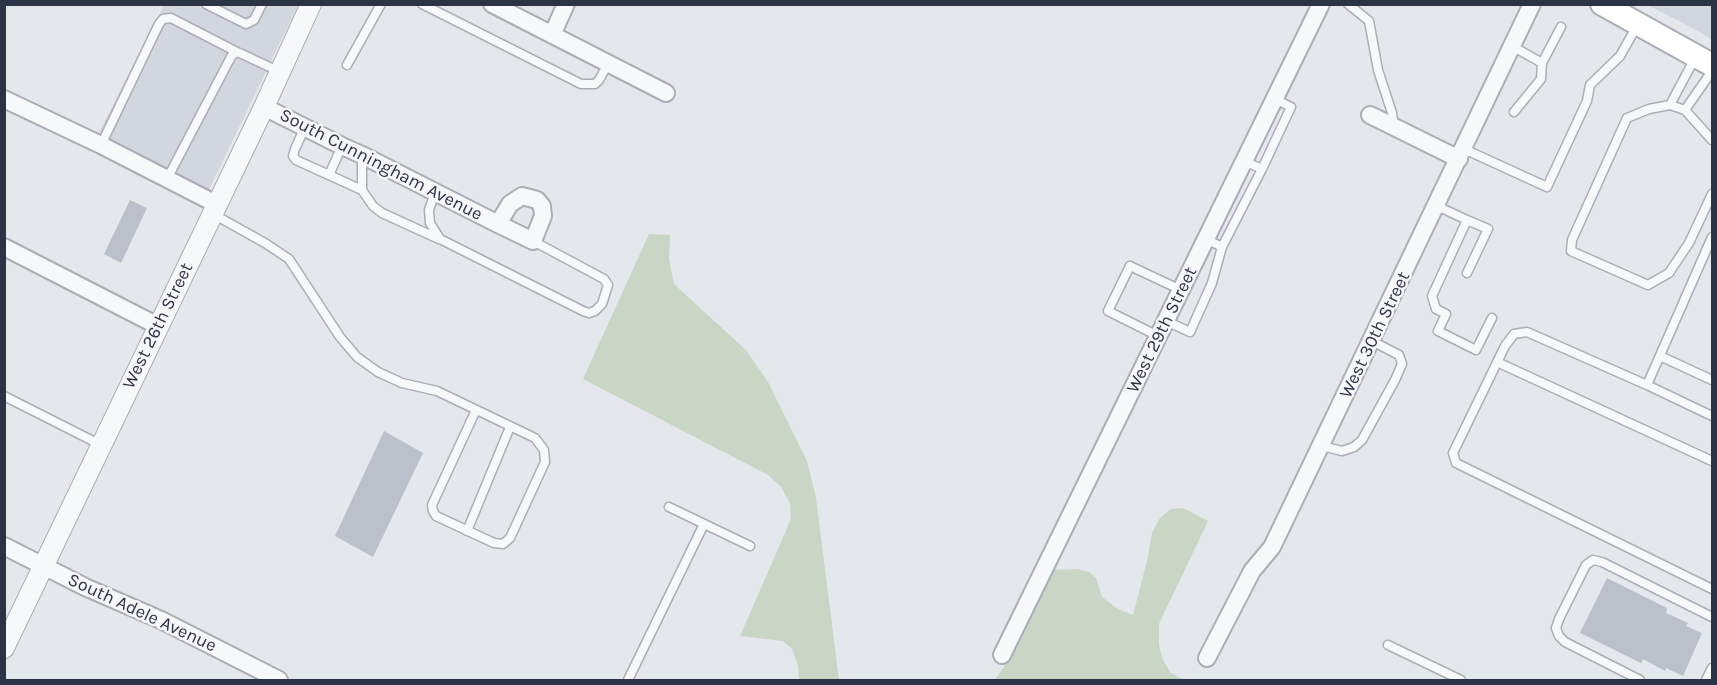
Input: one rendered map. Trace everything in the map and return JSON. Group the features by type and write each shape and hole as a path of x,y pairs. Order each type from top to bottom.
{"main road":[{"path":"1602,4 1704,60"}],"street":[{"name":"West 26th Street","path":"4,648 264,107 311,4"},
{"path":"492,4 666,93"},
{"path":"552,35 566,4"},
{"name":"West 29th Street","path":"1002,654 1321,4"},
{"name":"West 30th Street","path":"1207,658 1252,571 1272,547 1532,4"},
{"path":"4,99 167,179 215,209"},
{"name":"South Cunningham Avenue","path":"264,107 533,242 543,216 542,206 530,196 522,196 510,204 498,224"},
{"path":"1370,115 1462,154"},
{"path":"4,247 158,326"},
{"name":"South Adele Avenue","path":"4,546 161,620 279,681"}],"lane":[{"path":"206,4 246,24 254,20 262,4"},
{"path":"347,65 381,4"},
{"path":"422,4 581,84 595,84 608,64"},
{"path":"1348,4 1369,21 1378,70 1392,113 1394,127"},
{"path":"101,145 163,19 171,18 280,72"},
{"path":"1462,154 1547,187 1587,101 1590,86 1620,56 1638,24"},
{"path":"1514,112 1541,79 1542,63 1561,27"},
{"path":"1512,46 1542,63"},
{"path":"167,179 232,55 237,52"},
{"path":"1670,105 1704,60"},
{"path":"1685,110 1713,71"},
{"path":"1166,321 1190,332 1212,283 1222,247 1291,107 1275,99"},
{"path":"1713,140 1685,110 1670,105 1649,109 1627,118 1572,240 1571,251 1648,285 1669,273 1689,243 1713,194"},
{"path":"305,127 293,156 296,160 362,190 373,206 382,213 441,239 583,311 589,313 595,311 602,304 608,285 604,279 533,242"},
{"path":"329,175 342,146"},
{"path":"362,156 362,190"},
{"path":"1244,161 1262,169"},
{"path":"435,192 429,217 430,223 441,239"},
{"path":"1437,206 1488,230 1467,273"},
{"path":"215,209 289,259 340,337 357,357 378,372 402,383 437,391 535,438 544,450 545,462 510,538 503,544 494,543 436,516 432,505 476,410"},
{"path":"1467,220 1432,296 1436,309 1446,314 1438,331 1476,350 1492,318"},
{"path":"1647,386 1713,237"},
{"path":"1206,239 1222,247"},
{"path":"1158,336 1108,312 1130,266 1181,290"},
{"path":"1713,416 1527,332 1514,333 1505,346 1453,453 1456,464 1713,589"},
{"path":"1322,446 1342,450 1354,447 1362,440 1395,380 1402,364 1399,355 1372,341"},
{"path":"1660,356 1713,380"},
{"path":"1497,362 1713,461"},
{"path":"4,396 101,445"},
{"path":"467,531 510,427"},
{"path":"669,507 750,546"},
{"path":"628,681 704,524"},
{"path":"1640,681 1565,642 1559,636 1556,628 1559,619 1586,565 1593,560 1602,562 1713,617"},
{"path":"1388,645 1461,681"},
{"path":"1706,681 1713,668"}],"shaded area":[{"path":"164,5 298,5 203,202 92,146"},
{"path":"1647,5 1712,5 1712,39 1689,26"}],"green space":[{"path":"649,234 670,235 669,259 674,284 746,350 768,382 807,461 816,498 839,680 799,680 798,666 792,649 783,641 740,636 791,519 790,503 781,487 768,475 583,379"},
{"path":"1183,508 1208,521 1159,624 1159,645 1163,660 1171,673 1185,680 995,680 1009,659 1052,570 1077,569 1089,572 1096,578 1102,597 1118,609 1133,615 1152,533 1160,518 1171,509"}],"building":[{"path":"130,200 147,208 121,263 104,254"},
{"path":"384,431 423,453 373,557 335,536"},
{"path":"1607,578 1667,608 1666,613 1688,623 1686,626 1702,633 1683,676 1666,668 1665,671 1643,659 1641,663 1580,633"}]}
